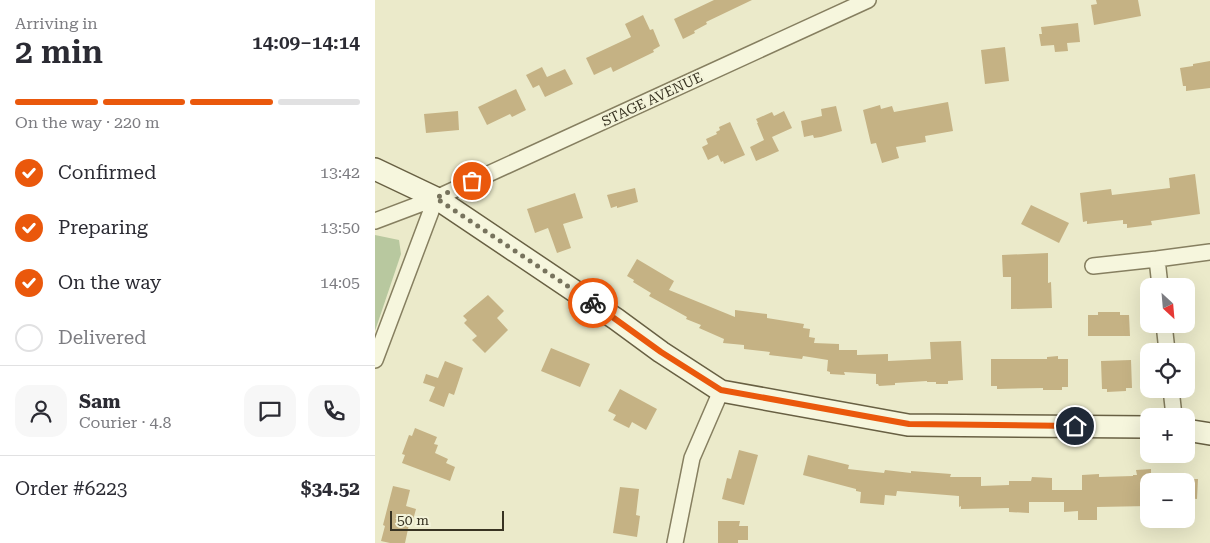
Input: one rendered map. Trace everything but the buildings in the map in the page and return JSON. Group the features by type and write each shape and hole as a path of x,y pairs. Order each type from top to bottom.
{"street":[{"name":"STAGE AVENUE","path":"375,221 436,198 868,0"},
{"path":"375,169 436,198 616,319 661,352 721,390 909,424 1140,427"},
{"path":"375,360 436,198"},
{"path":"1093,266 1210,252"},
{"path":"1157,259 1159,278"},
{"path":"675,543 692,458 721,390"},
{"path":"1195,432 1210,434"}],"green space":[{"path":"375,235 399,240 401,254 375,331"}],"way so far":[{"path":"472,181 436,198 593,303"}],"route":[{"path":"593,303 661,352 721,390 909,424 1075,426"}]}
